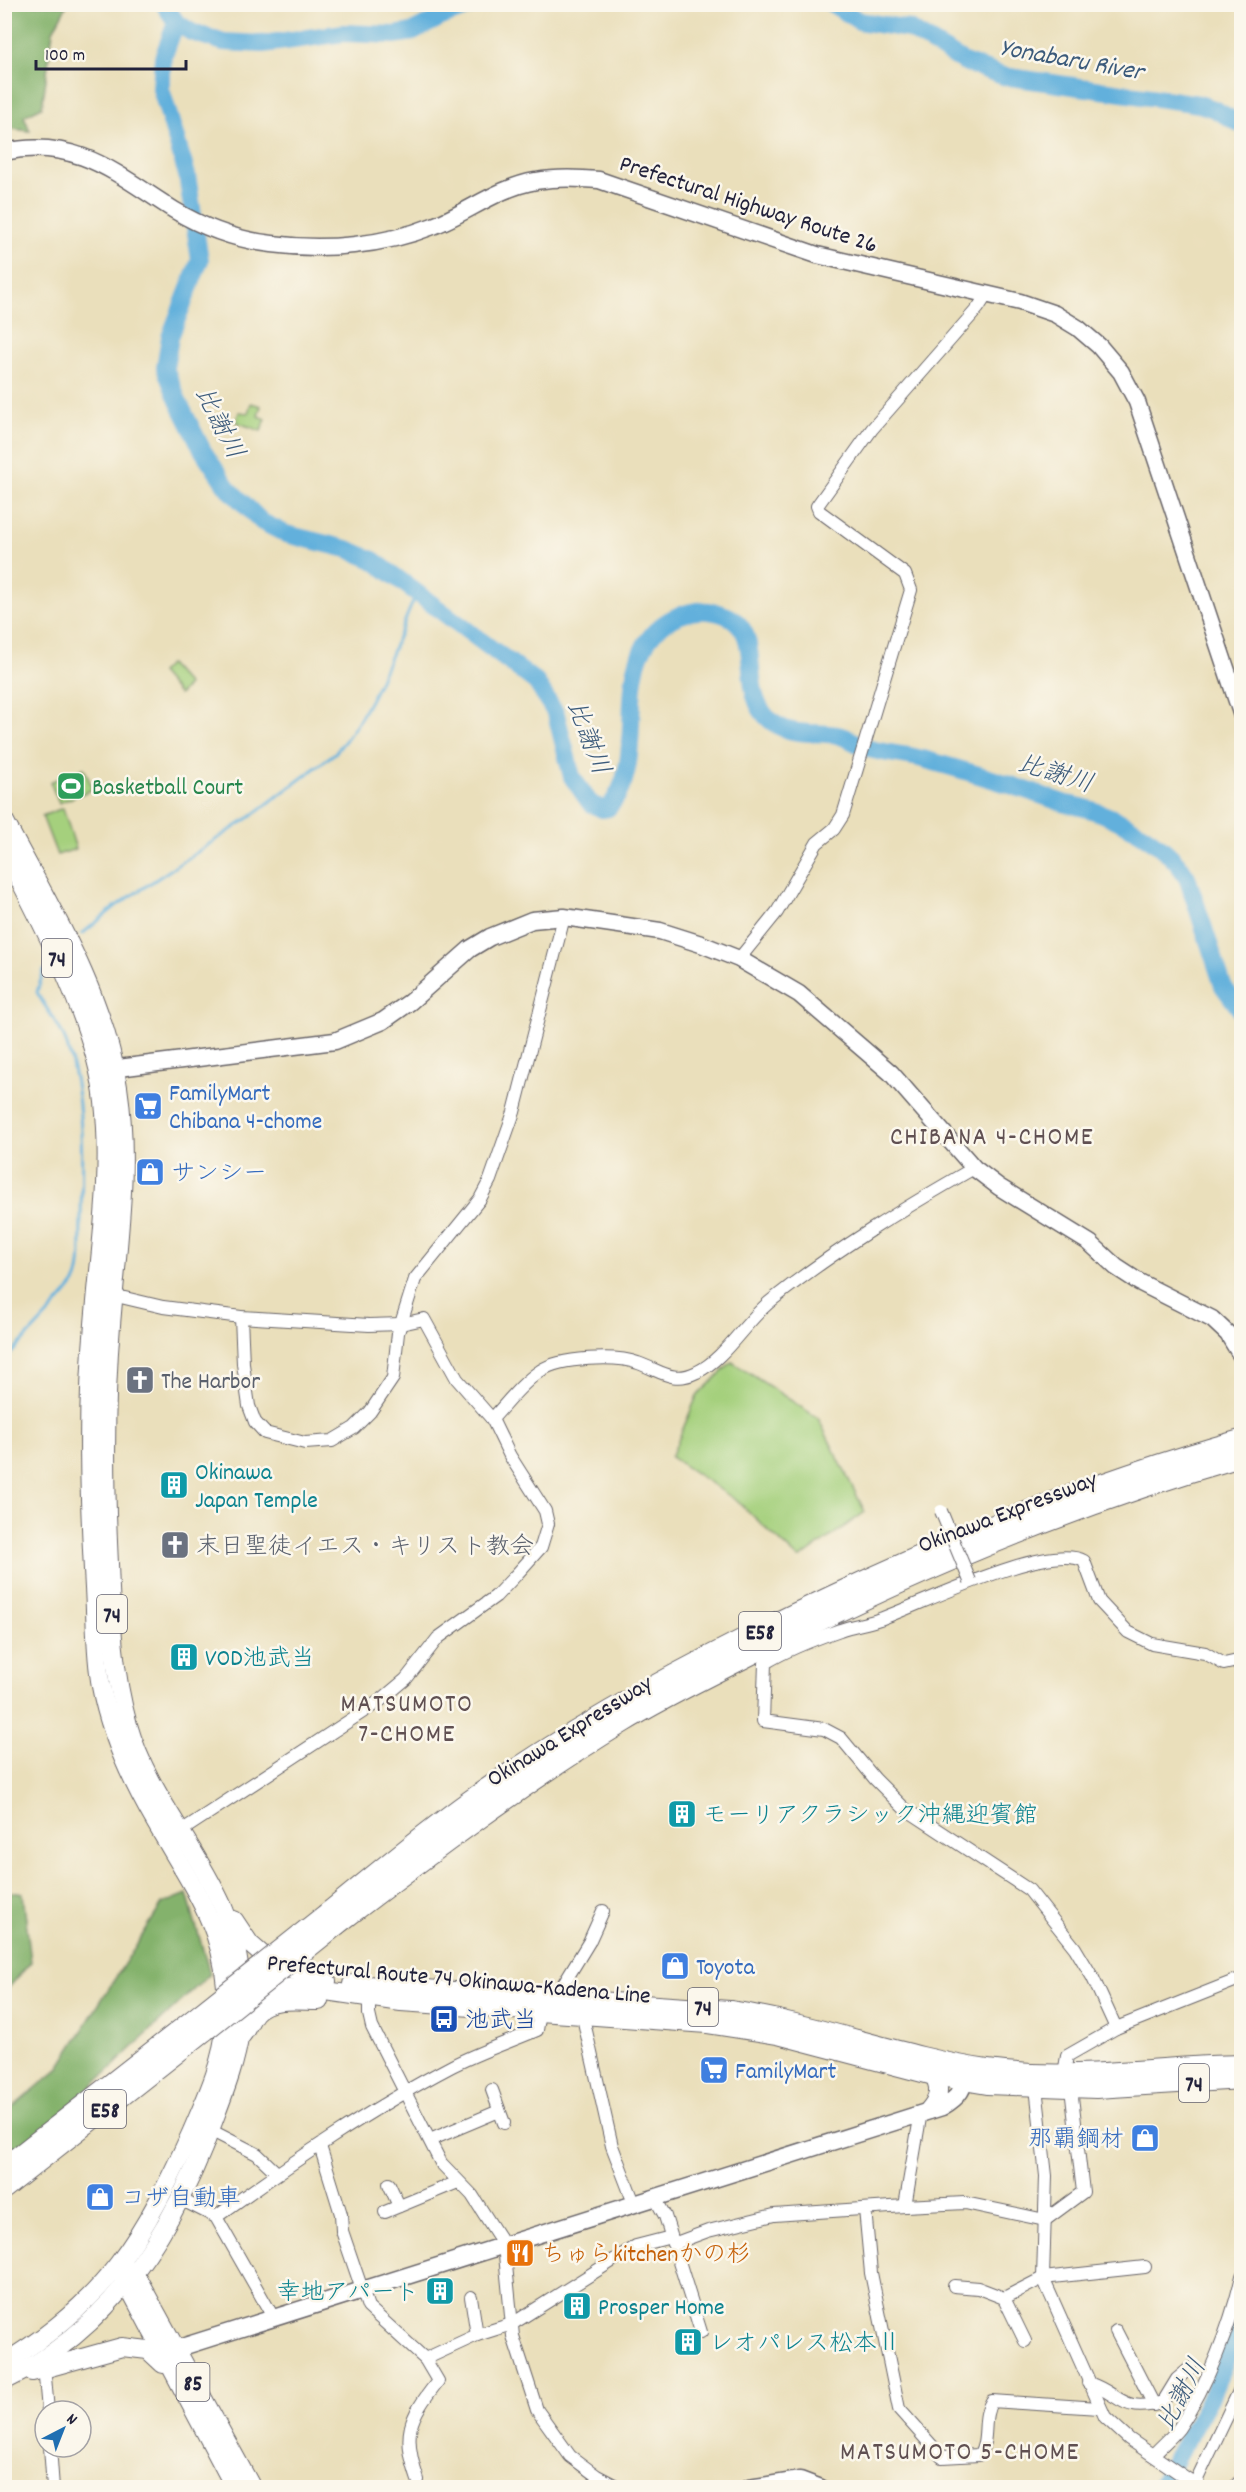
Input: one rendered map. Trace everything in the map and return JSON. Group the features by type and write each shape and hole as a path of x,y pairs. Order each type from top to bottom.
{"highway":[{"name":"Okinawa Expressway","path":"4,2188 203,2022 332,1919 470,1802 617,1706 708,1658 871,1578 976,1532 1060,1498 1242,1440"},
{"name":"Okinawa Expressway","path":"332,1919 480,1816 625,1721 716,1672 886,1587 983,1546 1068,1513 1242,1456"},
{"name":"Okinawa Expressway","path":"4,2168 203,2022"}],"main road":[{"name":"Prefectural Route 74 Okinawa-Kadena Line","path":"4,820 74,956 92,997 123,1143 123,1192 106,1294 104,1409 110,1582 117,1675 128,1726 236,1981"},
{"name":"Prefectural Route 74 Okinawa-Kadena Line","path":"4,850 59,963 107,1070"},
{"name":"Prefectural Route 74 Okinawa-Kadena Line","path":"174,1836 223,1907 236,1981"},
{"path":"223,1907 250,1944 273,1964 327,1982"},
{"name":"Prefectural Route 74 Okinawa-Kadena Line","path":"236,1981 327,1982 680,2005 780,2017 966,2074 1036,2087 1068,2081 1242,2064"},
{"name":"Prefectural Route 74 Okinawa-Kadena Line","path":"236,1981 369,2000 582,2013 708,2024 778,2035 934,2076 966,2074 1146,2087 1242,2080"},
{"path":"4,2381 21,2373 76,2335 126,2275 156,2245 180,2199 210,2130 233,2066 239,2039 236,1981"},
{"path":"126,2275 129,2253 168,2183 212,2083 236,1981"},
{"path":"239,2039 260,2009 278,2002 369,2000"},
{"path":"925,2111 937,2101 939,2085 934,2076"},
{"path":"4,2363 64,2322 95,2293 126,2275"},
{"name":"85","path":"126,2275 174,2362 235,2487"},
{"path":"21,2373 42,2370 122,2347 148,2350 174,2362"},
{"name":"85","path":"174,2362 252,2487"}],"street":[{"name":"Prefectural Highway Route 26","path":"4,152 51,149 85,156 120,174 161,201 215,231 269,244 333,248 417,232 528,183 577,178 618,185 817,255 1039,308 1070,323 1099,345 1129,385 1144,419 1242,716"},
{"path":"739,959 777,912 817,843 834,829 843,815 867,732 909,604 910,582 905,574 819,511 817,506 872,429 982,304 987,294"},
{"path":"241,1317 246,1388 255,1422 264,1433 305,1443 333,1441 344,1436 370,1412 393,1378 400,1324 415,1279 480,1199 490,1180 514,1112 564,917"},
{"path":"107,1070 335,1041 383,1021 410,1002 470,949 490,937 532,920 564,917 660,931 739,959 799,994 860,1043 891,1073 974,1168 999,1187 1090,1243 1116,1267 1139,1282 1212,1319 1228,1335 1242,1357"},
{"path":"492,1419 537,1373 556,1364 615,1358 638,1363 669,1378 677,1379 698,1372 714,1362 754,1314 773,1299 841,1250 974,1168"},
{"path":"106,1294 163,1307 241,1317 342,1324 400,1324 420,1318 428,1323 457,1379 492,1419 510,1456 545,1511 548,1524 541,1547 496,1596 438,1638 406,1679 381,1700 174,1836"},
{"path":"941,1511 970,1581"},
{"path":"1116,2028 1093,1978 1075,1948 1029,1890 993,1863 904,1808 875,1779 841,1738 824,1729 764,1721 765,1663 780,1653 841,1629 879,1620 970,1581 1048,1559 1078,1558 1084,1561 1099,1601 1128,1632 1152,1644 1205,1653 1224,1664 1242,1659"},
{"path":"603,1911 589,1942 564,1983 566,1999 582,2013 612,2146 634,2204"},
{"path":"425,2359 477,2335 512,2324 636,2246 672,2240 774,2215 965,2203 1045,2220 1083,2192 1068,2081 1067,2056 1116,2028 1242,1978"},
{"path":"369,2000 372,2027 441,2163 472,2194 504,2245 512,2324 526,2383 548,2428 580,2465 620,2487"},
{"path":"216,2217 277,2173 405,2092 454,2064 537,2030 540,2012"},
{"path":"174,2362 185,2346 925,2111 955,2100 962,2092 966,2074"},
{"path":"1036,2087 1046,2176 1043,2278 1099,2408 1112,2426 1197,2486 1198,2477 1235,2414 1242,2385"},
{"path":"492,2091 504,2123"},
{"path":"430,2140 499,2110"},
{"path":"905,2206 925,2111"},
{"path":"210,2130 257,2154 277,2173"},
{"path":"320,2146 341,2214 342,2231 368,2307 425,2359 438,2381 418,2407 410,2429 409,2453 418,2480"},
{"path":"385,2212 458,2182"},
{"path":"389,2184 399,2206"},
{"path":"656,2198 665,2216 700,2332"},
{"path":"180,2199 216,2217 273,2317"},
{"path":"865,2209 872,2273 899,2409 942,2457 979,2455 985,2446 986,2410 992,2401 1099,2408"},
{"path":"1004,2298 1043,2278 1145,2267"},
{"path":"1156,2456 1178,2428 1209,2370 1233,2315 1242,2277"},
{"path":"954,2286 978,2288 1004,2298 1024,2341"},
{"path":"471,2297 477,2335"},
{"path":"1116,2331 1154,2405"},
{"path":"1088,2383 1101,2388 1123,2404 1154,2405 1163,2402 1178,2379 1190,2368"},
{"path":"42,2370 47,2399"},
{"path":"51,2459 54,2487"},
{"path":"1234,2487 1242,2479"},
{"path":"749,2487 800,2480 822,2487"}],"green space":[{"path":"4,5 67,5 53,31 42,107 24,116 30,131 5,128"},
{"path":"251,403 261,406 258,416 266,419 261,431 236,422 239,412 248,413"},
{"path":"169,664 188,685 179,695 160,673"},
{"name":"Basketball Court","path":"84,768 93,789 59,803 50,782"},
{"path":"63,808 76,849 57,855 42,816"},
{"path":"732,1362 818,1418 865,1512 799,1559 737,1501 671,1457 697,1396"},
{"path":"5,1891 23,1894 31,1962 5,1992"},
{"path":"187,1894 210,1974 65,2112 5,2159 5,2114 58,2069 162,1904"}],"waterway":[{"name":"Yonabaru River","path":"164,4 176,22 191,32 223,42 263,44 344,33 394,35 413,32 441,17 476,4"},
{"name":"Yonabaru River","path":"832,4 859,21 909,29 964,62 1003,76 1199,104 1214,109 1242,125"},
{"name":"比謝川","path":"176,22 163,58 161,89 187,175 200,260 170,337 165,368 178,401 203,451 227,487 262,522 286,534 347,549 373,560 536,682 556,714 572,777 590,803 602,809 608,808 619,791 626,772 633,686 637,665 644,647 659,628 679,616 702,611 725,615 738,623 745,635 749,648 755,695 760,709 779,726 794,731 841,736 870,749 916,757 1082,807 1134,829 1165,851 1187,877 1223,986 1242,1012"},
{"path":"82,934 116,906 250,817 335,753 349,736 371,698 416,595"},
{"path":"4,1361 73,1285 80,1265 82,1152 79,1108 66,1042 37,992 44,970"},
{"name":"比謝川","path":"1159,2488 1210,2398 1242,2322"}],"place":[{"name":"Basketball Court","path":"71,786"},
{"name":"FamilyMart Chibana 4-chome","path":"148,1106"},
{"name":"サンシー","path":"150,1172"},
{"name":"The Harbor","path":"140,1380"},
{"name":"Okinawa Japan Temple","path":"174,1485"},
{"name":"末日聖徒イエス・キリスト教会","path":"175,1545"},
{"name":"VOD池武当","path":"184,1657"},
{"name":"モーリアクラシック沖縄迎賓館","path":"682,1814"},
{"name":"Toyota","path":"675,1966"},
{"name":"池武当","path":"444,2019"},
{"name":"FamilyMart","path":"714,2070"},
{"name":"那覇鋼材","path":"1145,2138"},
{"name":"コザ自動車","path":"100,2197"},
{"name":"ちゅらkitchenかの杉","path":"520,2253"},
{"name":"幸地アパート","path":"440,2291"},
{"name":"Prosper Home","path":"577,2306"},
{"name":"レオパレス松本Ⅱ","path":"688,2342"}],"district":[{"name":"CHIBANA 4-CHOME","path":"992,1135"},
{"name":"MATSUMOTO 7-CHOME","path":"407,1717"},
{"name":"MATSUMOTO 5-CHOME","path":"960,2450"}]}
